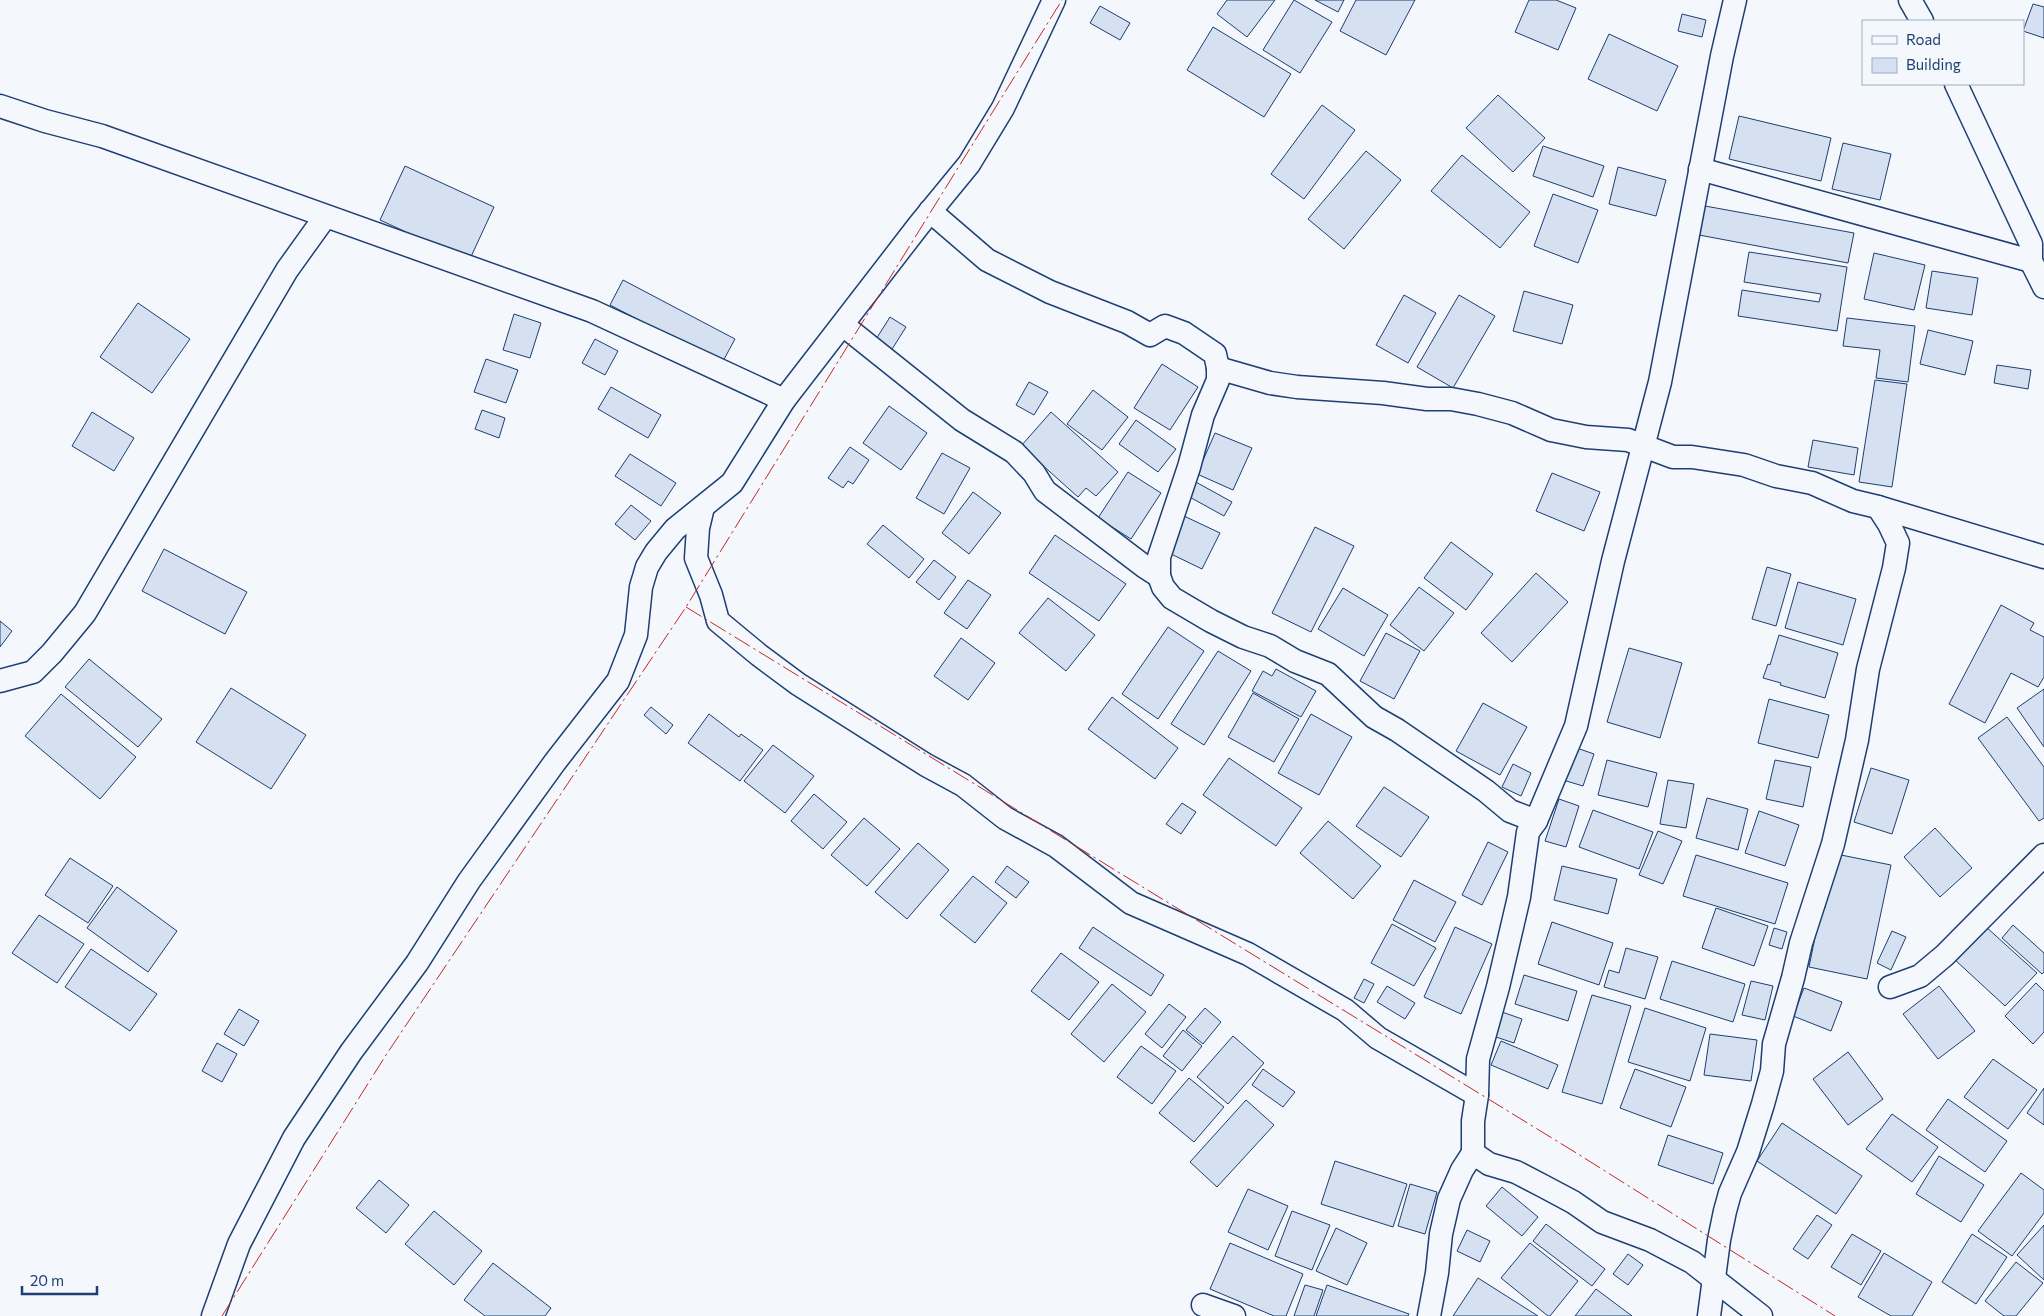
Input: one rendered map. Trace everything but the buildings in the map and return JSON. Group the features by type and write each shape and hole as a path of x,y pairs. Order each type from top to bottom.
{"street":[{"path":"213,1316 239,1244 294,1138 352,1052 417,962 469,881 555,762 618,681 636,635 642,587 647,567 656,552 675,529 732,483 784,400 968,164 1003,108 1054,0"},
{"path":"1429,1316 1437,1273 1441,1234 1449,1199 1462,1170 1473,1153 1473,1121 1477,1094 1478,1059 1498,987 1517,906 1528,832 1536,821 1576,726 1614,561 1660,382 1700,169 1735,0"},
{"path":"1910,0 1921,20"},
{"path":"1956,85 2036,250 2044,287"},
{"path":"0,106 45,121 102,136 592,310 784,400"},
{"path":"1700,169 2036,250"},
{"path":"930,211 987,260 1050,292 1127,322 1150,335 1165,326 1184,333 1215,354 1218,380 1204,415 1159,557 1159,576 1163,587 1172,598 1211,621 1244,637 1270,646 1295,660 1328,674 1374,717 1397,730 1486,791 1510,811 1536,821"},
{"path":"0,681 33,672 52,654 85,613 287,270 325,216"},
{"path":"843,325 962,420 1014,452 1034,473 1045,490 1159,576"},
{"path":"1218,368 1270,383 1383,393 1427,399 1450,399 1478,404 1512,413 1551,430 1586,437 1628,440 1673,457 1692,457 1744,465 1776,476 1812,483 1853,501 2044,557"},
{"path":"703,507 698,528 696,558 711,595 718,621 759,655 798,684 926,765 963,786 1005,818 1056,846 1131,903 1248,954 1345,1010 1378,1038 1477,1094"},
{"path":"1709,1316 1725,1211 1730,1193 1748,1152 1763,1104 1772,1071 1774,1044 1793,978 1800,942 1833,844 1857,740 1868,669 1894,568 1898,543 1878,507"},
{"path":"1890,987 1920,976 1945,955 2044,855"},
{"path":"1473,1153 1489,1164 1516,1172 1573,1202 1602,1222 1650,1240 1692,1262 1713,1281 1761,1316"},
{"path":"1203,1305 1234,1316"}],"power":[{"path":"222,1316 386,1055 686,607 1062,0"},
{"path":"686,607 1578,1154 1835,1316"}]}
